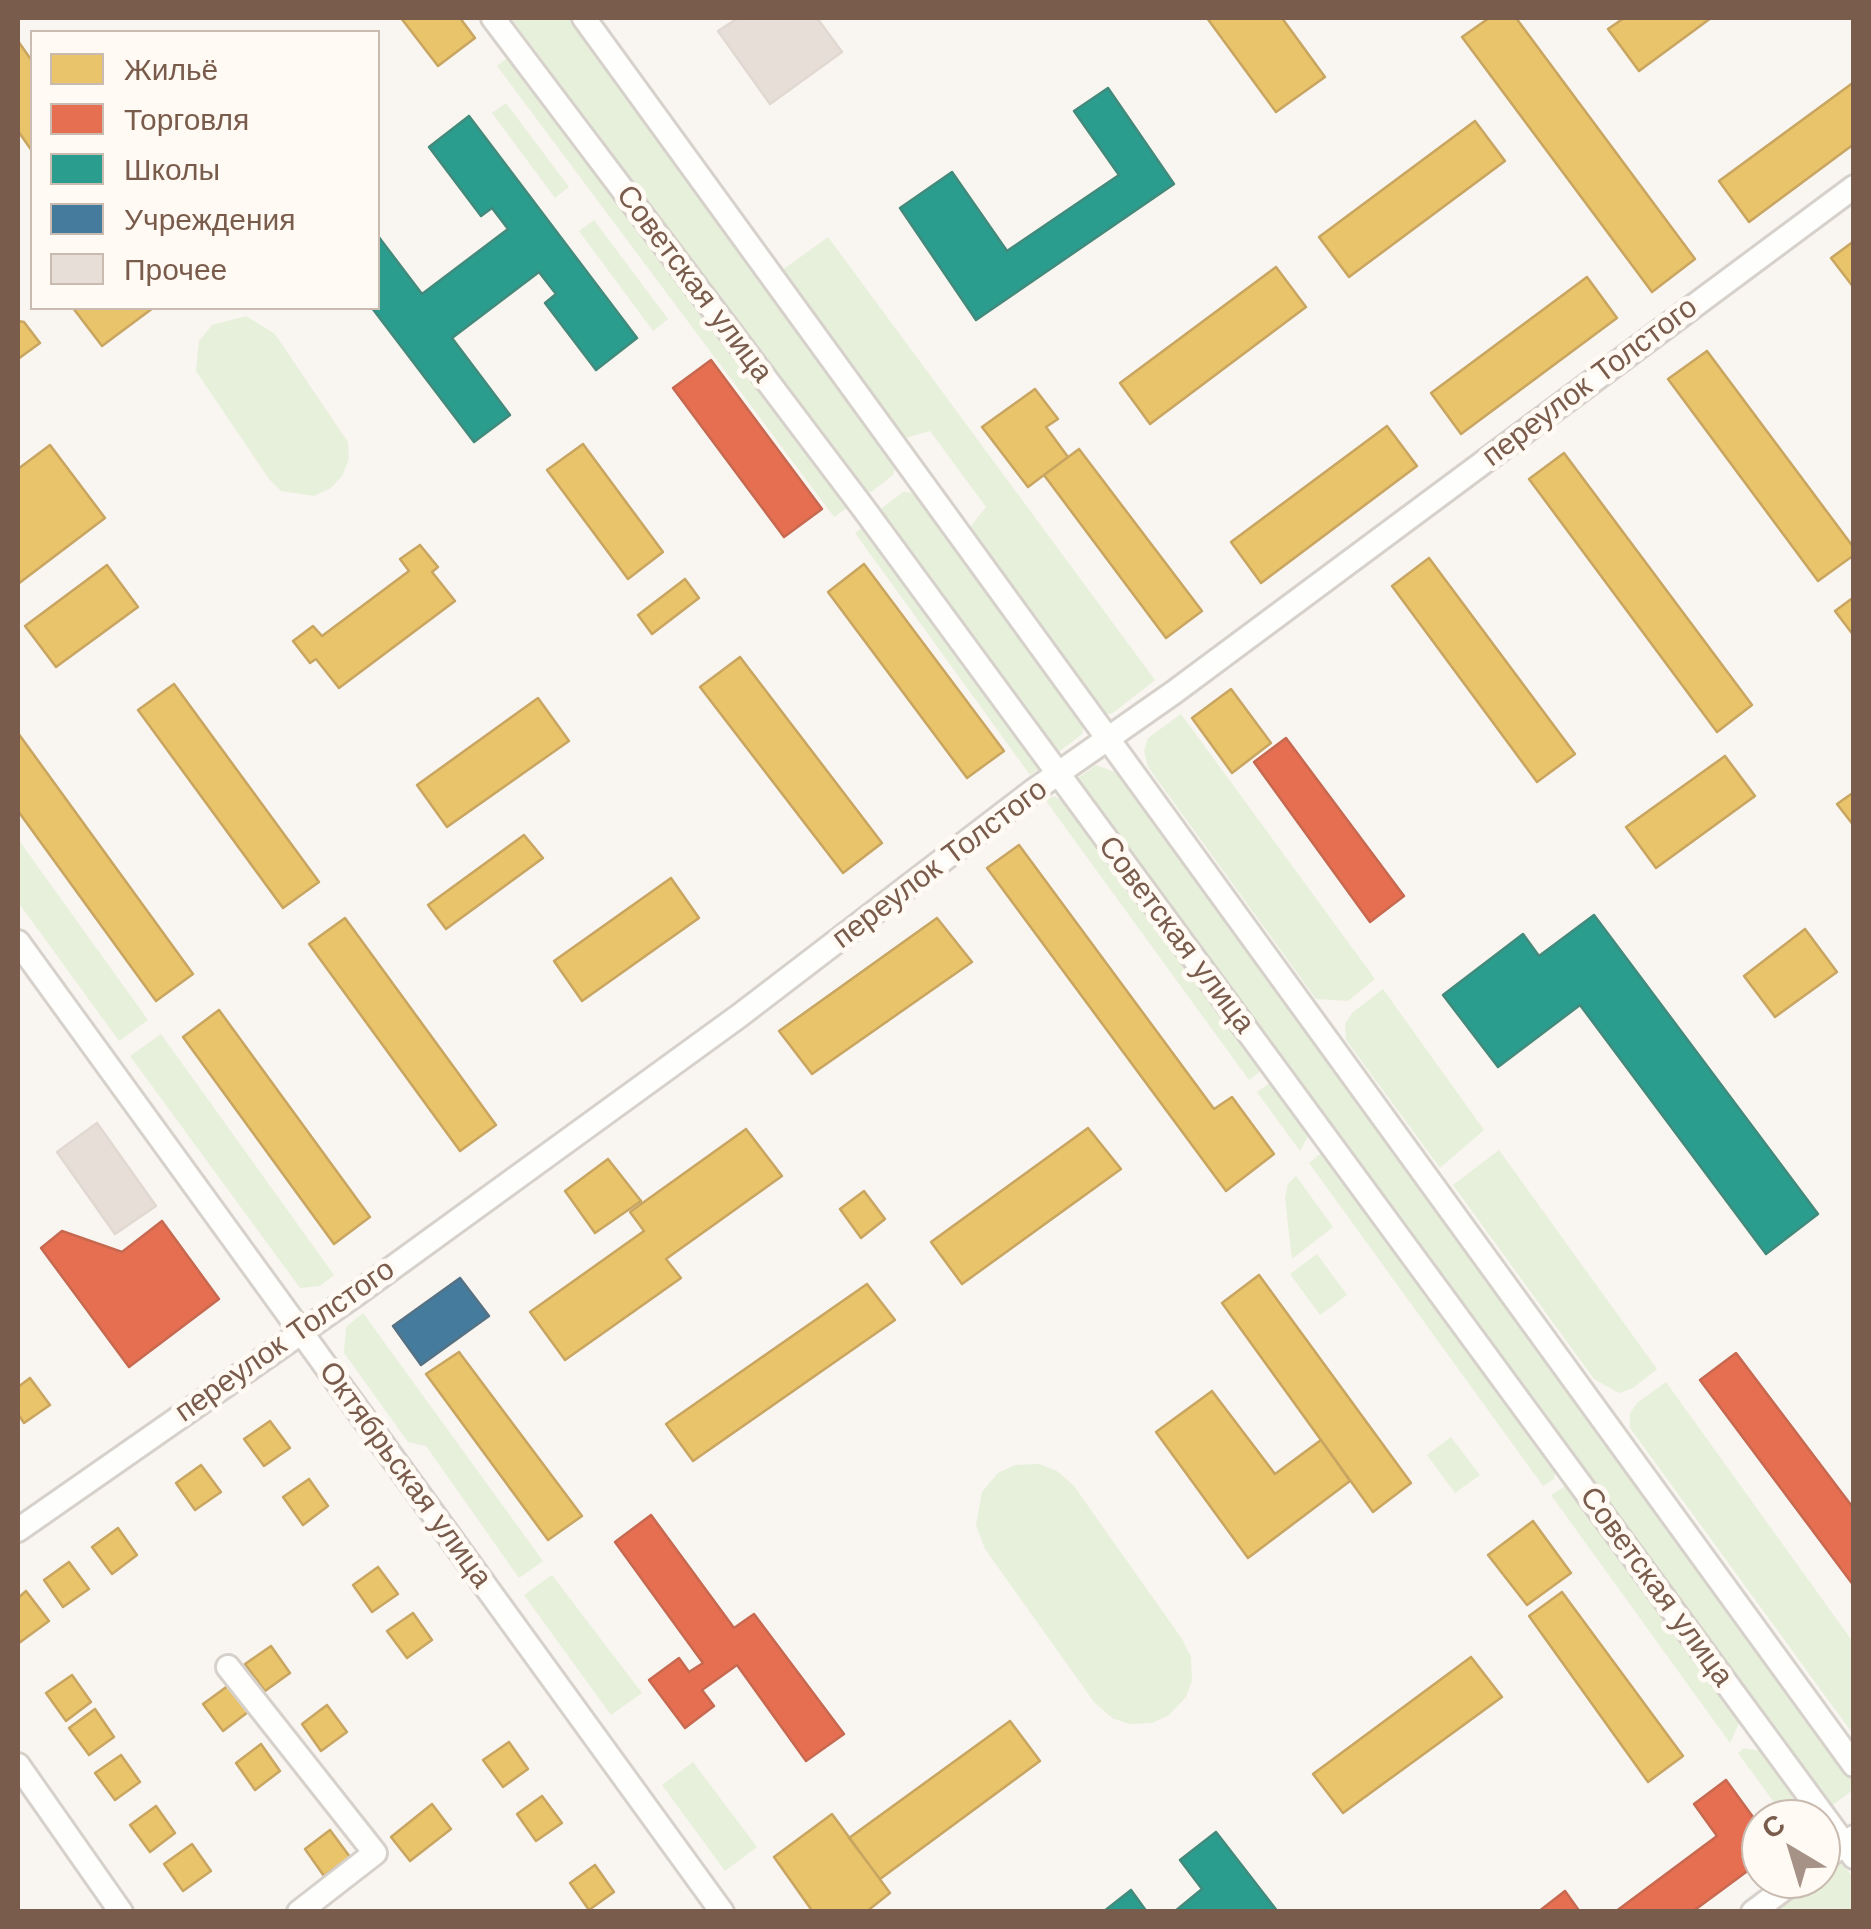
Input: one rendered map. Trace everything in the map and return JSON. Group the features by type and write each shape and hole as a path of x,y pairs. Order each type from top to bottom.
{"street":[{"name":"Советская улица","path":"493,18 864,509 1850,1846"},
{"name":"Советская улица","path":"584,18 1854,1766"},
{"name":"переулок Толстого","path":"18,1530 299,1330 355,1295 739,1016 1854,187"},
{"name":"Октябрьская улица","path":"18,942 710,1907"},
{"path":"228,1667 375,1853 299,1912"},
{"path":"18,1765 121,1912"}],"green space":[{"path":"511,18 569,18 896,464 893,475 871,492 860,490"},
{"path":"510,56 847,508 834,517 497,66"},
{"path":"506,103 569,187 555,198 492,113"},
{"path":"594,220 668,319 653,331 579,231"},
{"path":"828,237 1155,680 1113,713 1102,715 967,531 986,507 930,431 899,440 777,274"},
{"path":"246,316 275,334 348,442 349,459 342,476 331,488 314,496 281,491 269,479 196,371 199,341 212,325"},
{"path":"903,492 916,493 1084,723 1082,734 1059,752 1048,750 880,519 882,508"},
{"path":"867,524 1043,766 1030,775 855,533"},
{"path":"1181,714 1375,979 1348,1001 1316,999 1148,767 1144,751 1148,738"},
{"path":"1096,765 1117,773 1853,1780 1853,1790 1841,1799 1824,1799 1074,781"},
{"path":"1053,796 1069,803 1265,1068 1249,1080 1046,801"},
{"path":"18,839 148,1020 119,1041 18,902"},
{"path":"1383,989 1484,1130 1440,1168 1346,1040 1345,1024 1352,1013"},
{"path":"161,1034 334,1275 320,1286 300,1288 130,1056"},
{"path":"1274,1080 1310,1133 1300,1151 1257,1092"},
{"path":"1325,1150 1558,1464 1554,1479 1543,1486 1309,1163"},
{"path":"1499,1150 1657,1369 1633,1388 1619,1393 1594,1379 1453,1185"},
{"path":"1296,1176 1333,1227 1292,1259 1285,1198 1288,1184"},
{"path":"1317,1254 1347,1295 1320,1315 1290,1274"},
{"path":"363,1313 543,1561 519,1578 426,1446 408,1442 344,1353 346,1327"},
{"path":"1666,1382 1853,1642 1853,1734 1630,1428 1630,1413 1637,1403"},
{"path":"1451,1437 1480,1475 1455,1493 1427,1455"},
{"path":"1039,1464 1057,1471 1074,1486 1182,1639 1191,1657 1192,1680 1186,1697 1169,1715 1152,1723 1129,1724 1112,1718 1094,1702 985,1549 976,1525 982,1492 998,1473 1015,1465"},
{"path":"1567,1485 1743,1714 1730,1743 1551,1495"},
{"path":"552,1575 642,1693 611,1715 524,1595"},
{"path":"1744,1748 1765,1752 1801,1799 1771,1799 1738,1753"},
{"path":"693,1762 757,1847 725,1871 662,1785"},
{"path":"1841,1864 1853,1878 1853,1911 1776,1911 1792,1899 1841,1899"}],"building: Жильё":[{"path":"401,18 460,18 475,38 438,66"},
{"path":"1207,18 1282,18 1325,77 1276,112"},
{"path":"1489,18 1516,18 1695,259 1652,292 1462,37"},
{"path":"1624,18 1711,18 1639,71 1608,29"},
{"path":"18,41 30,58 30,148 18,131"},
{"path":"1854,82 1854,144 1749,222 1719,181"},
{"path":"1475,121 1505,161 1349,277 1319,237"},
{"path":"1854,241 1854,288 1831,258"},
{"path":"1276,267 1306,307 1150,424 1120,383"},
{"path":"1587,277 1617,318 1461,434 1431,393"},
{"path":"75,310 150,310 102,346"},
{"path":"18,321 24,322 40,343 18,359"},
{"path":"1707,351 1854,548 1854,555 1818,581 1668,379"},
{"path":"1035,389 1058,419 1046,427 1068,457 1028,487 982,427"},
{"path":"1387,426 1417,466 1261,583 1231,542"},
{"path":"583,444 663,552 628,579 547,470"},
{"path":"50,445 105,518 18,584 18,469"},
{"path":"1079,449 1202,611 1166,638 1044,475"},
{"path":"1564,453 1752,705 1717,732 1529,479"},
{"path":"420,545 438,567 432,572 455,601 339,688 316,659 310,663 293,641 313,626 322,636 409,571 400,559"},
{"path":"1429,558 1575,754 1537,782 1392,586"},
{"path":"864,564 1004,751 967,778 828,592"},
{"path":"107,565 138,607 56,667 25,626"},
{"path":"685,579 699,598 652,634 638,615"},
{"path":"1854,597 1854,636 1835,611"},
{"path":"740,657 882,843 843,873 700,687"},
{"path":"174,684 319,882 283,908 138,710"},
{"path":"1231,689 1271,743 1232,773 1192,718"},
{"path":"538,698 569,741 447,827 417,785"},
{"path":"18,733 193,974 156,1001 18,811"},
{"path":"1725,756 1755,796 1656,868 1626,827"},
{"path":"1854,792 1854,826 1837,804"},
{"path":"524,835 543,858 446,929 428,905"},
{"path":"1019,845 1214,1109 1232,1097 1274,1154 1226,1191 987,868"},
{"path":"671,878 699,918 582,1001 554,961"},
{"path":"345,918 496,1125 460,1151 309,944"},
{"path":"937,918 972,962 812,1074 779,1031"},
{"path":"1805,929 1837,972 1775,1017 1744,976"},
{"path":"219,1010 370,1217 334,1244 183,1037"},
{"path":"1088,1128 1121,1169 962,1284 931,1242"},
{"path":"746,1129 782,1176 666,1259 681,1278 565,1360 530,1312 644,1231 630,1212"},
{"path":"608,1159 641,1201 595,1233 565,1191"},
{"path":"864,1191 885,1219 861,1238 840,1209"},
{"path":"1259,1275 1411,1483 1373,1512 1222,1303"},
{"path":"867,1284 895,1320 693,1461 666,1424"},
{"path":"459,1352 582,1516 548,1540 426,1374"},
{"path":"30,1378 50,1405 24,1423 18,1414 18,1387"},
{"path":"1212,1391 1275,1474 1321,1440 1350,1481 1248,1558 1156,1432"},
{"path":"270,1421 290,1448 264,1466 244,1439"},
{"path":"201,1465 221,1492 195,1510 176,1483"},
{"path":"309,1479 328,1506 303,1525 283,1497"},
{"path":"1533,1521 1571,1573 1527,1605 1488,1555"},
{"path":"118,1528 137,1555 112,1574 92,1547"},
{"path":"69,1562 89,1589 63,1607 44,1580"},
{"path":"378,1567 398,1594 372,1612 353,1585"},
{"path":"26,1591 49,1621 19,1643 18,1598"},
{"path":"1562,1592 1683,1756 1648,1782 1529,1616"},
{"path":"413,1613 432,1640 407,1658 387,1631"},
{"path":"271,1646 290,1673 265,1691 245,1664"},
{"path":"1471,1657 1502,1697 1343,1813 1313,1774"},
{"path":"72,1675 91,1702 66,1721 46,1693"},
{"path":"229,1685 248,1712 223,1731 203,1704"},
{"path":"327,1705 347,1732 321,1751 302,1724"},
{"path":"95,1709 114,1737 89,1755 69,1728"},
{"path":"1010,1721 1040,1761 880,1879 849,1838"},
{"path":"509,1742 528,1769 503,1787 483,1760"},
{"path":"261,1744 280,1771 255,1790 236,1763"},
{"path":"121,1755 140,1782 115,1800 95,1773"},
{"path":"542,1796 562,1823 536,1841 517,1814"},
{"path":"432,1804 451,1829 410,1861 391,1837"},
{"path":"156,1806 175,1833 150,1852 130,1825"},
{"path":"832,1814 890,1893 866,1912 813,1912 774,1857"},
{"path":"330,1830 350,1857 324,1876 305,1849"},
{"path":"192,1844 211,1871 183,1891 164,1864"},
{"path":"595,1865 614,1892 589,1910 570,1883"}],"building: Торговля":[{"path":"711,360 822,509 784,537 673,388"},
{"path":"1286,738 1404,896 1370,922 1254,762"},
{"path":"162,1221 219,1299 129,1367 41,1248 62,1231 122,1252"},
{"path":"1736,1353 1854,1509 1854,1586 1700,1380"},
{"path":"651,1515 734,1628 754,1614 844,1734 806,1761 737,1665 702,1690 714,1706 685,1728 649,1680 679,1658 689,1672 703,1663 615,1542"},
{"path":"1726,1780 1741,1801 1741,1876 1692,1912 1615,1912 1717,1836 1694,1804"},
{"path":"1565,1891 1580,1912 1538,1912"}],"building: Школы":[{"path":"1108,88 1174,184 976,320 900,208 952,172 1007,251 1119,175 1074,111"},
{"path":"469,116 637,338 596,370 545,303 556,294 539,272 452,338 510,415 474,442 374,310 380,310 380,239 422,294 508,229 492,208 481,216 429,147"},
{"path":"1594,915 1818,1214 1766,1254 1580,1005 1498,1067 1443,995 1523,934 1539,956"},
{"path":"1216,1832 1278,1912 1174,1912 1202,1889 1180,1860"},
{"path":"1131,1890 1147,1912 1103,1912"}],"building: Учреждения":[{"path":"460,1278 489,1316 421,1365 393,1326"}],"building: Прочее":[{"path":"738,18 817,18 842,52 770,104 718,31"},
{"path":"97,1123 156,1206 115,1234 57,1152"}]}
